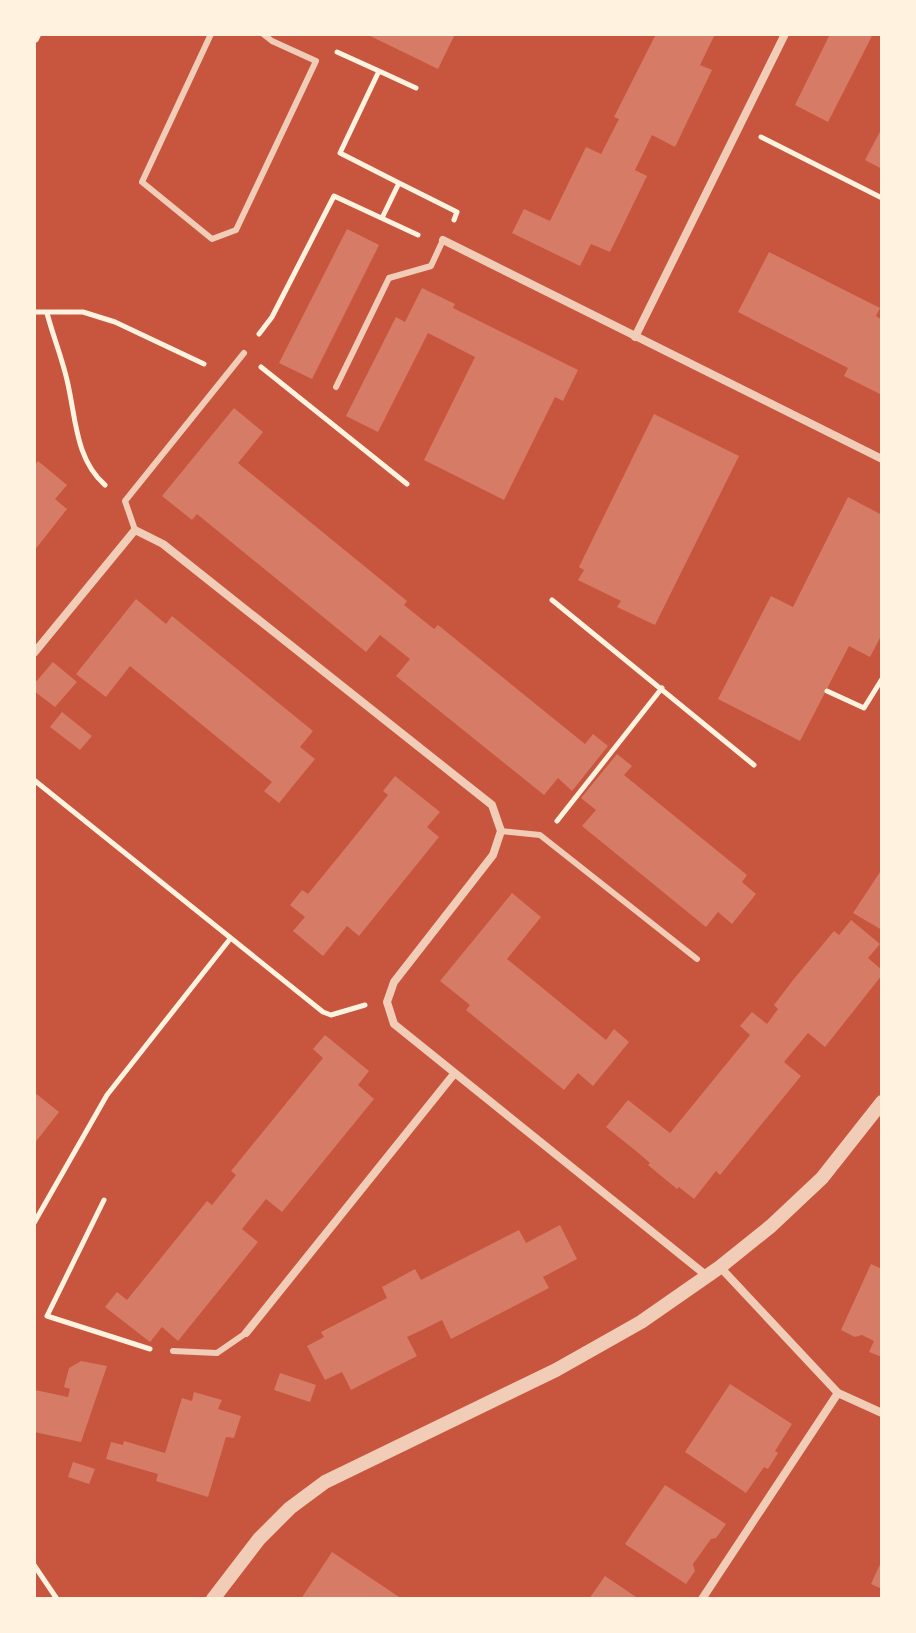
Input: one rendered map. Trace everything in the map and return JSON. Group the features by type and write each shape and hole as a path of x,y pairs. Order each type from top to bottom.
{"street":[{"path":"635,337 785,34"},
{"path":"443,240 882,459"},
{"path":"34,653 135,530 163,544 492,805 501,831 493,855 394,982 387,1002 394,1024 707,1276"},
{"path":"246,1333 454,1074"},
{"path":"213,1599 259,1539 290,1508 325,1482 556,1370 641,1322 720,1267 771,1226 822,1178 882,1102"},
{"path":"720,1267 838,1393 882,1413"},
{"path":"702,1599 838,1393"}],"lane":[{"path":"211,34 142,182 212,239 236,230 316,61 263,34"},
{"path":"336,387 389,278 431,266 443,240"},
{"path":"135,530 125,501 244,353"},
{"path":"501,831 544,837 697,959"},
{"path":"173,1351 217,1353 246,1333"}],"path":[{"path":"316,61 323,45 416,88"},
{"path":"379,71 340,153 457,212 443,240 422,237 334,196 272,317 244,353 407,484"},
{"path":"739,125 882,198"},
{"path":"382,218 399,183"},
{"path":"34,312 83,312 115,322 167,345 224,377"},
{"path":"47,313 67,380 81,446 92,474 125,501"},
{"path":"552,600 754,765"},
{"path":"827,691 864,708 882,679"},
{"path":"544,837 662,688"},
{"path":"34,780 323,1012 331,1015 354,1006 387,1002"},
{"path":"34,1223 107,1095 230,939"},
{"path":"104,1200 47,1316 166,1355 173,1351"},
{"path":"34,1565 57,1599"}],"building":[{"path":"366,34 455,34 438,69"},
{"path":"656,34 715,34 700,65 712,70 675,147 652,135 635,170 647,176 610,252 591,244 580,266 512,233 524,209 550,221 586,147 601,154 619,119 614,117"},
{"path":"830,34 873,34 828,122 795,105"},
{"path":"882,128 882,169 865,160"},
{"path":"347,229 379,245 312,379 279,363"},
{"path":"769,252 880,308 876,316 882,320 882,395 844,376 848,368 738,312"},
{"path":"422,288 455,304 453,308 578,370 563,401 555,397 504,500 424,460 475,357 428,333 378,432 346,416 396,317 405,322"},
{"path":"234,408 263,432 238,463 407,601 404,605 434,629 438,625 585,744 593,734 608,746 572,791 558,778 544,795 396,676 410,659 380,635 366,652 197,514 192,520 162,496"},
{"path":"654,414 739,456 655,625 617,607 621,601 578,580 584,570 579,567"},
{"path":"38,461 67,485 55,499 67,509 34,551 34,466"},
{"path":"848,497 882,515 882,634 870,657 849,646 800,741 718,699 771,596 793,607"},
{"path":"136,599 166,624 172,616 313,731 300,747 315,759 279,803 264,791 272,782 130,666 106,697 76,674"},
{"path":"53,662 77,682 55,707 34,691 34,684"},
{"path":"62,712 92,736 80,750 50,727"},
{"path":"617,754 632,766 624,775 747,875 742,882 756,894 732,924 718,912 706,927 582,826 596,810 581,798"},
{"path":"395,776 440,812 427,827 439,837 359,936 347,926 323,956 293,931 305,917 290,905 302,890 308,894 348,845 388,795 383,791"},
{"path":"882,869 882,930 853,913"},
{"path":"512,893 541,917 507,959 606,1040 614,1029 629,1042 593,1086 578,1073 564,1090 466,1010 470,1005 440,981"},
{"path":"851,920 880,944 868,958 882,970 882,975 825,1047 808,1033 784,1062 801,1076 720,1175 716,1171 694,1199 679,1187 677,1189 606,1127 628,1100 670,1133 750,1035 740,1026 752,1012 767,1024 778,1009 774,1005 793,980 834,931 839,935"},
{"path":"325,1035 369,1071 358,1085 374,1099 282,1212 266,1199 242,1229 258,1242 178,1341 162,1327 150,1342 105,1307 117,1292 127,1300 207,1201 212,1205 236,1175 231,1171 323,1058 313,1049"},
{"path":"34,1092 59,1112 34,1144"},
{"path":"560,1225 577,1259 543,1277 549,1288 451,1339 442,1320 407,1337 417,1356 351,1390 342,1372 325,1380 307,1346 324,1337 321,1332 387,1298 382,1287 415,1269 421,1280 519,1230 526,1243"},
{"path":"871,1264 882,1269 882,1357 869,1352 874,1341 841,1330"},
{"path":"81,1361 107,1366 81,1442 34,1432 35,1390 68,1397 70,1389 64,1387 69,1368"},
{"path":"280,1373 316,1385 310,1402 274,1390"},
{"path":"730,1384 792,1424 768,1469 764,1467 746,1493 685,1452"},
{"path":"194,1392 222,1400 218,1409 241,1416 234,1438 226,1437 208,1497 156,1481 158,1474 106,1459 111,1442 123,1445 124,1441 165,1453 182,1398 192,1401"},
{"path":"73,1462 95,1469 89,1484 68,1477"},
{"path":"665,1485 726,1524 693,1564 695,1571 686,1584 625,1544"},
{"path":"332,1552 402,1599 301,1599"},
{"path":"882,1560 882,1589 871,1584"},
{"path":"605,1576 639,1599 589,1599"}]}
